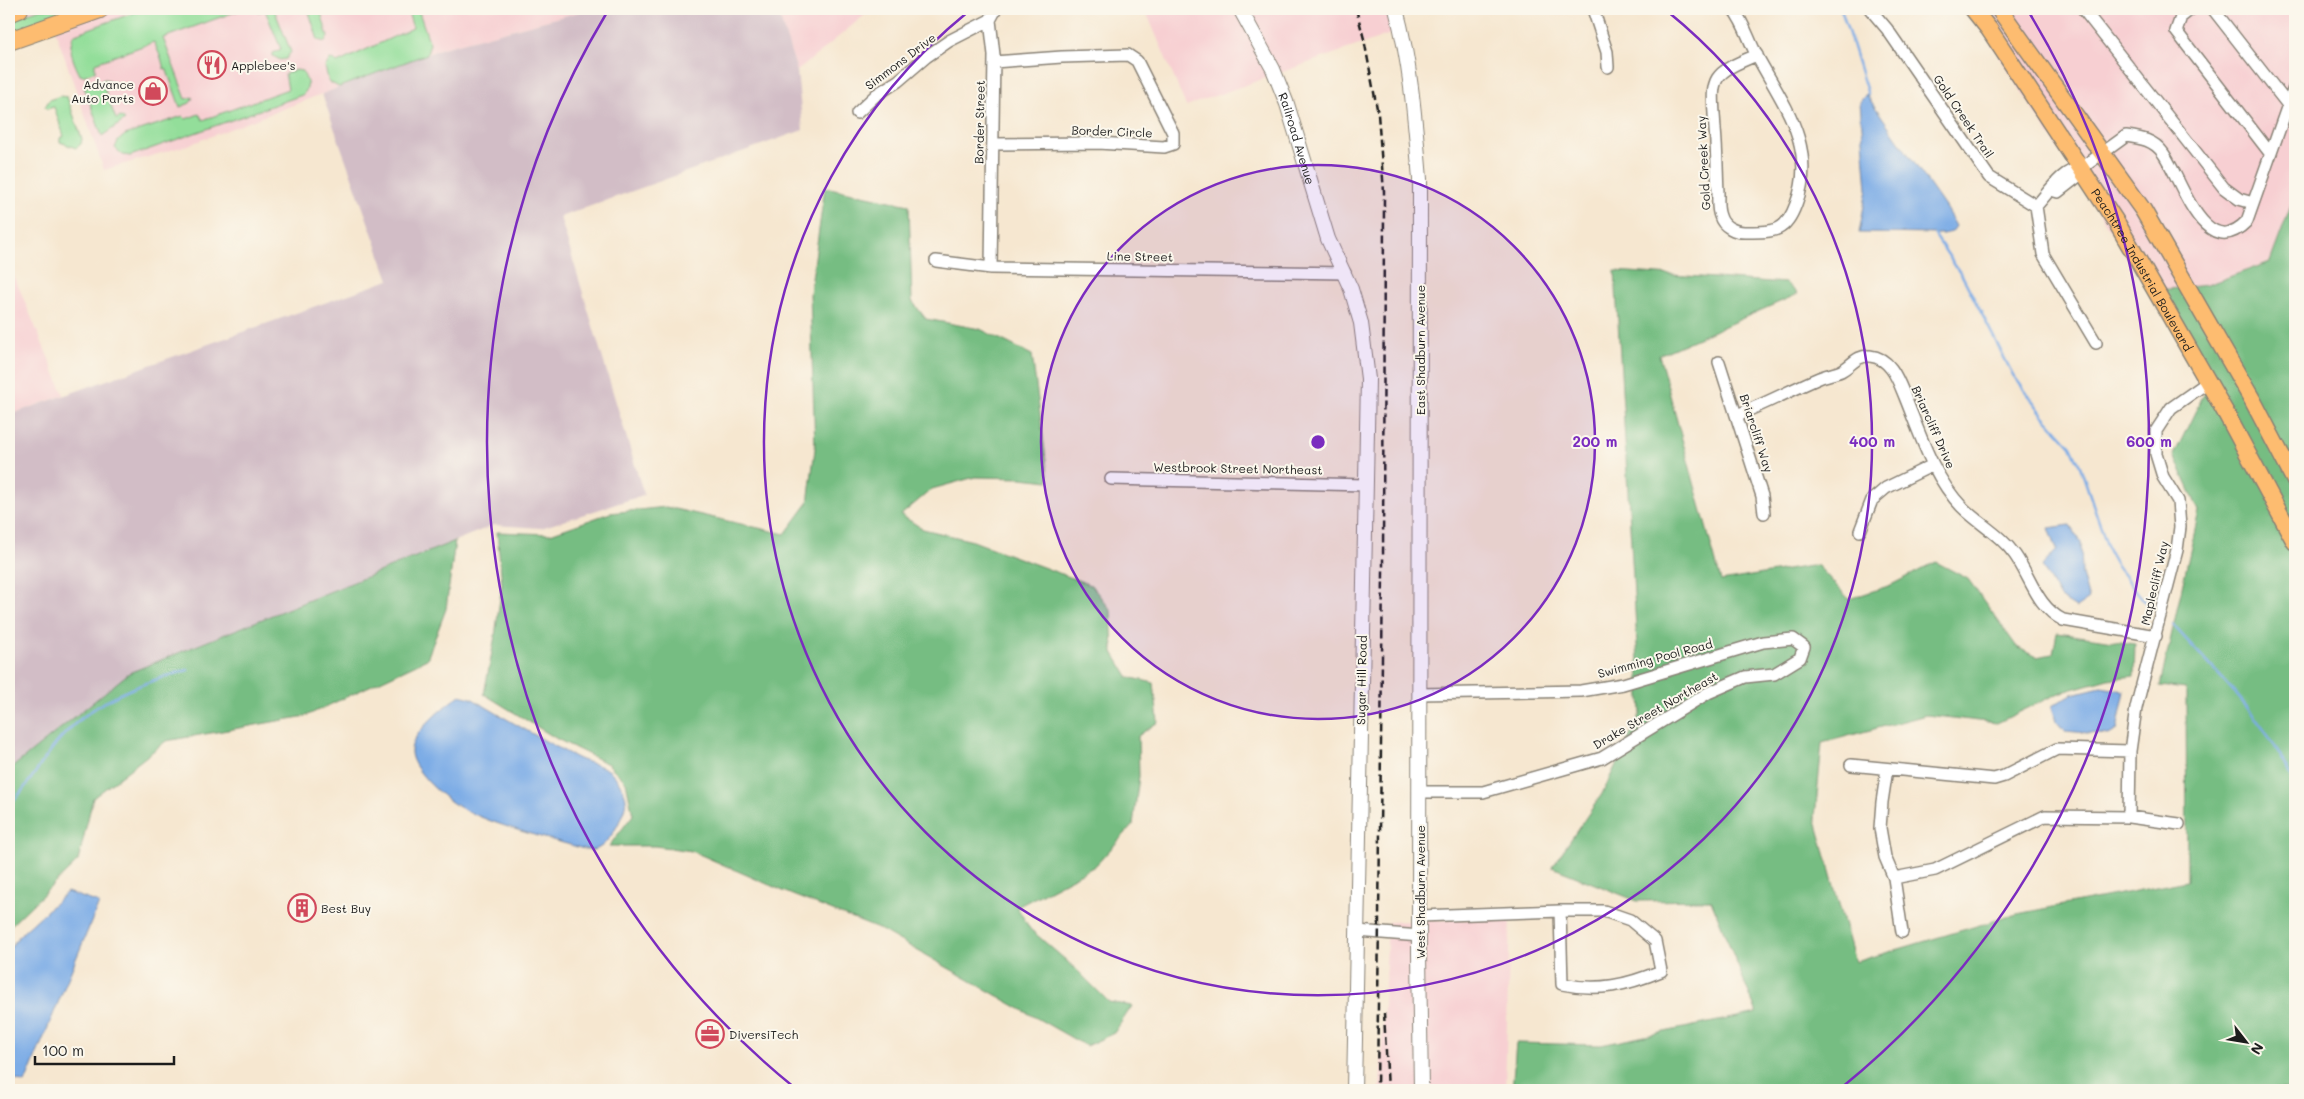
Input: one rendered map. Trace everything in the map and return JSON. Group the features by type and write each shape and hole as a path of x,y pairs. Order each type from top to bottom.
{"highway":[{"path":"9,12 19,9"},
{"path":"9,41 100,9"}],"main road":[{"name":"Peachtree Industrial Boulevard","path":"1973,9 1989,29 2080,170 2118,225 2208,382 2295,542"},
{"path":"1999,9 2143,210 2252,401 2295,481"}],"street":[{"path":"990,20 996,9"},
{"name":"Railroad Avenue","path":"1240,9 1273,69 1280,86 1306,162 1328,239 1344,273"},
{"name":"East Shadburn Avenue","path":"1396,9 1405,44 1412,87 1420,179 1419,694"},
{"path":"1593,9 1607,52 1608,67"},
{"name":"Gold Creek Way","path":"1733,9 1756,55 1783,100 1793,123 1804,158 1804,172 1799,197 1789,222 1775,231 1742,232 1727,226 1719,214 1712,96 1716,79 1722,71 1729,66 1756,55"},
{"name":"Gold Creek Trail","path":"1870,9 1892,37 1989,177 2036,206"},
{"path":"2083,9 2224,188 2239,199 2252,204"},
{"path":"2191,9 2181,17 2176,31 2270,153"},
{"path":"2213,9 2288,105"},
{"name":"Border Street","path":"990,20 994,62 991,268"},
{"name":"Simmons Drive","path":"857,113 876,95 898,81 926,57 949,41 990,20"},
{"name":"Border Circle","path":"994,62 1128,55 1138,61 1173,133 1173,144 1164,147 1098,143 994,144"},
{"path":"2096,343 2043,254 2036,206 2051,190 2053,184 2072,170 2080,170 2126,136 2146,139 2163,152 2196,215 2211,228 2225,234 2238,230 2247,221 2295,85"},
{"name":"Line Street","path":"936,261 991,268 1344,273"},
{"name":"Sugar Hill Road","path":"1344,273 1361,323 1368,379 1354,1090"},
{"name":"Briarcliff Drive","path":"1737,415 1765,405 1820,377 1841,371 1860,356 1871,356 1882,360 1896,374 1933,465 1962,506 2005,543 2016,556 2043,606 2051,614 2063,620 2156,636"},
{"name":"Briarcliff Way","path":"1719,362 1762,496 1764,513"},
{"name":"Maplecliff Way","path":"2129,817 2130,751 2136,708 2177,550 2180,527 2178,502 2163,477 2156,454 2156,431 2171,408 2208,382"},
{"path":"1860,532 1872,500 1886,488 1933,465"},
{"name":"Westbrook Street Northeast","path":"1111,479 1365,486"},
{"name":"Swimming Pool Road","path":"1419,694 1581,691 1623,684 1763,642 1794,639 1804,647"},
{"name":"Drake Street Northeast","path":"1420,792 1483,792 1602,758 1708,693 1745,677 1774,674 1800,658 1804,647"},
{"name":"West Shadburn Avenue","path":"1419,694 1421,1090"},
{"path":"1850,765 1994,779 2004,776 2057,749 2130,751"},
{"path":"1887,769 1880,828 1885,857 1894,878 1902,932"},
{"path":"1894,878 1935,870 2045,816 2129,817 2179,824"},
{"path":"1420,916 1560,911 1604,911 1630,920 1655,941 1661,970 1633,983 1580,988 1562,984 1560,911"},
{"path":"1357,931 1420,936"}],"shaded area":[{"path":"9,9 590,9 442,48 188,145 104,170 49,13 9,28"},
{"path":"590,9 777,9 797,71 803,130 560,217 644,495 541,528 494,525 129,673 9,770 9,415 389,280 322,94 443,48"},
{"path":"777,9 872,9 797,71"},
{"path":"1145,9 1387,9 1396,32 1186,106"},
{"path":"1969,9 2295,9 2295,195 2270,261 2207,285 2149,291"},
{"path":"9,264 64,395 9,415"},
{"path":"1510,918 1505,1090 1380,1090 1388,922"}],"green space":[{"path":"40,9 80,9 9,35 9,20"},
{"path":"144,9 243,9 163,38 186,99 193,98 190,103 180,107 154,42 95,63 95,71 83,76 80,75 73,60 71,49 72,39 75,34"},
{"path":"257,9 274,9 291,52 286,59 280,60 273,56 273,53 281,49 265,10 258,12"},
{"path":"308,9 320,9 328,37 325,42 318,40"},
{"path":"407,9 418,9 430,44 427,54 339,87 329,82 325,67 330,59 337,63 413,28"},
{"path":"296,70 302,71 307,81 306,90 302,95 130,156 123,155 115,148 118,141 125,135 183,116 186,119 199,114 203,120 288,89 285,74"},
{"path":"105,79 111,82 110,85 104,88 116,119 121,117 125,120 102,136 84,87"},
{"path":"60,96 67,97 82,139 81,144 76,148 60,142 60,138 64,136 54,107 47,109 45,107 49,100"},
{"path":"825,187 909,205 912,301 926,319 980,329 1032,355 1049,481 975,477 932,489 901,515 923,529 973,541 1091,585 1111,610 1113,652 1128,677 1154,683 1158,722 1138,736 1139,776 1133,825 1095,866 1017,907 1030,929 1076,969 1109,1002 1132,1006 1114,1033 1086,1046 881,930 790,894 692,851 655,846 609,846 633,815 626,782 608,764 557,739 484,694 502,584 497,532 550,534 610,513 666,507 785,534 808,503 815,449 810,293"},
{"path":"2295,195 2295,1090 1512,1090 1516,1043 1601,1045 1757,1013 1711,900 1637,901 1552,867 1602,794 1641,713 1615,271 1786,283 1798,294 1659,355 1721,581 1817,565 1849,599 1891,585 1936,562 1968,579 2017,647 2036,657 2053,654 2057,633 2135,644 2134,676 2108,679 2059,693 1997,723 1926,715 1822,743 1815,817 1855,962 2017,914 2187,881 2186,689 2160,686 2199,511 2174,455 2214,373 2149,291 2207,285 2270,262"},
{"path":"455,541 446,609 427,659 306,716 166,741 93,798 78,861 9,927 9,770 129,673"}],"water":[{"path":"1866,94 1945,207 1956,226 1952,232 1943,234 1859,233 1867,189 1860,102"},
{"path":"2070,525 2081,542 2082,575 2089,599 2076,608 2060,598 2042,566 2057,550 2049,528"},
{"path":"2101,687 2125,691 2117,730 2109,735 2065,731 2056,721 2052,706 2072,694"},
{"path":"460,695 471,698 577,758 605,768 612,773 624,792 626,799 623,813 610,838 598,848 586,849 495,822 456,805 442,795 421,773 412,758 411,751 417,736 430,720"},
{"path":"67,892 99,903 25,1083 9,1078 9,949 20,935"}],"waterway":[{"path":"1841,9 1868,95"},
{"path":"1934,234 1964,279 2013,375 2044,416 2071,446 2080,466 2110,554 2118,568 2150,608"},
{"path":"2173,625 2225,681 2257,720 2284,762 2295,785"},
{"path":"9,806 22,792 55,745 83,717 98,706 132,689 188,670"}],"railway":[{"path":"1356,9 1364,39 1378,114 1384,192 1383,571 1377,1090"},
{"path":"1384,1013 1388,1090"}],"place":[{"name":"Applebee's","path":"212,65"},
{"name":"Advance Auto Parts","path":"153,91"},
{"name":"Best Buy","path":"302,908"},
{"name":"DiversiTech","path":"710,1034"}]}
